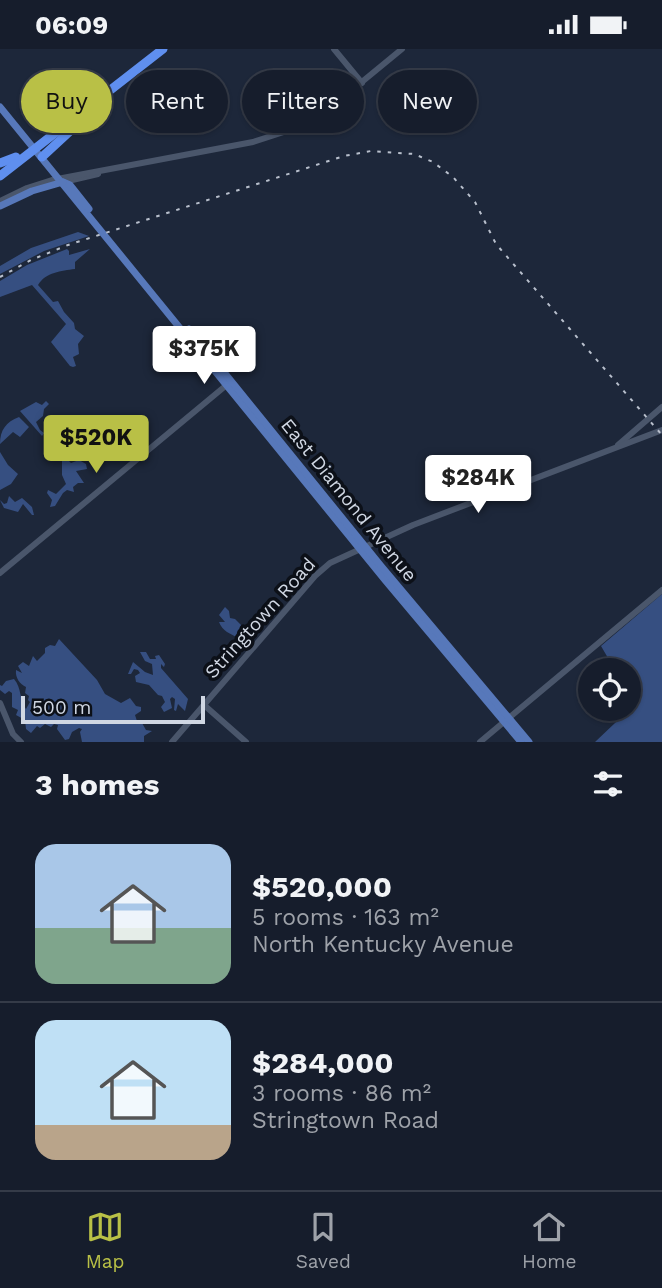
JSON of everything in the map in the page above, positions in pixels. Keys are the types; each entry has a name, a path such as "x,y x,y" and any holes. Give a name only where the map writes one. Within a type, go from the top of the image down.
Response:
{"highway":[{"path":"0,176 154,49"},
{"path":"137,70 163,49"},
{"path":"40,141 126,78"},
{"path":"42,157 126,80"},
{"path":"0,163 26,152"},
{"path":"0,171 16,157"}],"main road":[{"name":"East Diamond Avenue","path":"0,107 62,181 75,192 363,548 507,720 529,742"},
{"path":"75,192 73,183 76,180"},
{"name":"East Diamond Avenue","path":"62,181 229,383"},
{"path":"0,204 62,181"},
{"name":"East Diamond Avenue","path":"507,720 521,742"}],"street":[{"path":"334,49 352,70"},
{"path":"364,81 402,49"},
{"path":"364,74 372,74"},
{"path":"62,181 280,133"},
{"path":"62,181 99,173"},
{"path":"0,573 229,383"},
{"path":"614,449 662,407"},
{"name":"Stringtown Road","path":"172,742 320,571 330,563 421,522 662,430"},
{"path":"480,742 662,590"},
{"path":"0,703 13,734 21,742"},
{"path":"204,705 246,742"}],"shaded area":[{"path":"78,232 89,236 44,251 0,274 0,266 31,248"},
{"path":"67,249 69,255 90,249 75,262 75,269 50,275 38,285 53,302 58,301 74,323 75,329 84,336 78,344 79,354 73,357 76,366 73,367 51,342 66,324 32,285 0,297 0,281 27,265"},
{"path":"46,401 49,404 44,409 43,416 36,422 44,433 42,436 20,411 36,402 42,405"},
{"path":"19,417 29,427 20,437 13,432 0,444 5,427"},
{"path":"0,452 18,474 11,484 0,490"},
{"path":"62,454 71,463 79,460 86,464 87,469 76,471 84,483 73,487 74,492 67,490 55,506 50,507 52,500 48,490 56,494 66,484 62,475"},
{"path":"9,496 15,502 22,498 32,507 34,515 23,504 18,512 4,508 0,500 4,504 7,503"},
{"path":"662,594 662,742 595,742 617,721 641,721 641,658 608,658 601,646"},
{"path":"225,607 230,618 243,627 238,638 220,625 219,622 225,622 219,615"},
{"path":"59,639 97,680 105,694 121,703 130,698 136,706 141,707 141,711 135,715 138,724 142,723 146,730 152,731 144,736 144,742 82,742 82,729 79,728 65,740 57,729 58,725 54,724 51,727 45,724 40,728 37,726 31,733 26,729 25,720 16,715 18,710 12,707 12,693 9,691 5,694 0,690 0,685 14,679 26,709 30,702 29,696 25,693 26,687 17,678 16,670 22,673 18,666 23,662 29,666 33,656 37,661 45,653 45,648 55,646"},
{"path":"140,652 146,652 150,659 156,659 155,656 159,655 165,664 164,667 161,664 161,668 188,699 185,711 178,704 176,711 174,710 175,699 172,697 172,708 164,712 161,707 165,702 162,696 149,685 136,682 135,676 140,673 138,670 134,669 128,674 133,662 153,675 152,664 145,661"}],"railway":[{"path":"0,277 31,260 68,245 344,156 371,151 414,154 433,162 453,177 475,202 496,244 662,435"}]}
